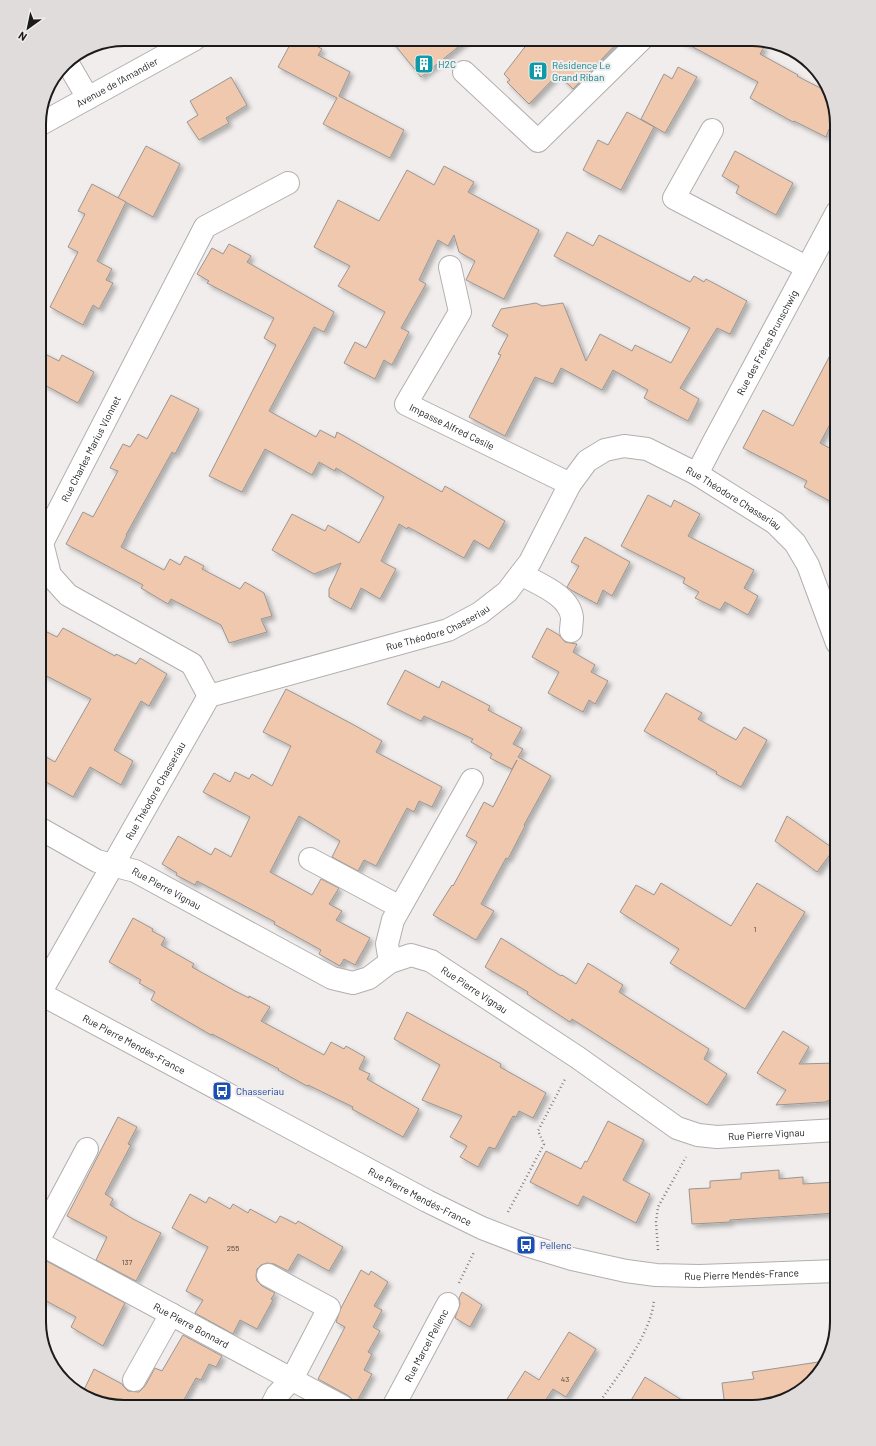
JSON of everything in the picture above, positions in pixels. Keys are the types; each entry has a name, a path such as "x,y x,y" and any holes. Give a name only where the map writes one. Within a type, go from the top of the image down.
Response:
{"street":[{"name":"Avenue de l'Amandier","path":"46,121 183,46"},
{"path":"464,72 538,141 635,46"},
{"path":"70,68 88,98"},
{"path":"712,130 674,198 806,267"},
{"name":"Rue Charles Marius Vionnet","path":"46,534 204,226 288,183"},
{"name":"Rue des Frères Brunschwig","path":"697,474 830,224"},
{"name":"Impasse Alfred Casile","path":"450,267 460,312 406,404 570,484"},
{"name":"Rue Théodore Chasseriau","path":"46,982 209,696 448,630 480,613 507,592 521,574 530,562 570,484 587,461 606,450 624,446 647,449 697,474 775,523 795,543 808,565 830,624"},
{"name":"Rue Charles Marius Vionnet","path":"46,558 50,575 68,595 192,664 209,696"},
{"path":"521,574 554,592 566,603 572,617 571,631"},
{"path":"390,962 387,944 393,920 472,780"},
{"name":"Rue Pierre Vignau","path":"46,832 98,861 135,871 332,978 353,983 369,978 390,962 411,956 431,961 577,1057 677,1128 698,1135 717,1137 830,1130"},
{"path":"310,859 400,907"},
{"name":"Rue Pierre Mendés-France","path":"46,998 427,1201 482,1228 526,1245 572,1259 626,1271 656,1275 699,1276 830,1271"},
{"path":"46,1226 87,1149"},
{"name":"Rue Pierre Bonnard","path":"46,1247 330,1400"},
{"path":"268,1275 329,1308 292,1379 277,1395 274,1400"},
{"name":"Rue Marcel Pellenc","path":"397,1400 448,1304"},
{"path":"134,1380 171,1314"}],"path":[{"path":"506,1215 544,1144 538,1130 577,1057"},
{"path":"448,1304 476,1248"}],"building":[{"path":"289,46 317,46 322,49 318,55 350,72 339,96 404,130 390,158 323,124 337,98 278,67"},
{"name":"H2C","path":"396,46 459,46 421,77"},
{"name":"Résidence Le Grand Riban","path":"526,46 614,46 573,89 558,74 529,104 507,82 510,80 504,74"},
{"path":"691,46 757,46 764,47 760,54 821,88 826,99 829,114 830,130 826,137 794,121 793,122 750,98 758,82"},
{"path":"678,67 697,77 665,133 641,119 664,74 672,79"},
{"path":"231,77 247,105 226,118 229,123 199,140 187,122 198,115 190,101"},
{"path":"627,112 654,127 621,190 583,170 598,140 608,145"},
{"path":"146,146 180,164 153,217 118,198"},
{"path":"735,151 793,183 776,215 736,193 739,186 722,176"},
{"path":"444,166 474,182 468,192 539,230 504,299 466,280 475,261 459,252 454,235 448,246 438,240 419,280 426,284 401,328 409,332 392,365 384,360 375,379 344,363 355,342 366,348 385,312 338,286 350,266 314,247 338,200 379,221 407,170 434,185"},
{"path":"92,184 126,202 97,261 112,269 106,280 113,283 99,309 93,305 83,325 50,307 78,252 68,247 85,214 78,211"},
{"path":"567,232 593,246 599,235 690,282 694,276 704,282 706,279 747,301 730,334 717,328 680,388 699,399 688,421 644,398 648,390 613,370 602,390 561,368 553,384 535,377 505,436 469,417 501,355 498,354 508,335 492,326 501,309 536,303 542,306 563,303 586,361 600,334 632,351 635,345 671,363 690,328 554,256"},
{"path":"229,244 251,256 247,262 334,312 324,332 314,327 269,411 316,437 320,430 335,438 337,432 442,492 445,486 505,521 489,549 474,540 464,558 408,527 407,529 399,524 381,561 396,569 380,599 361,588 351,609 329,597 329,589 341,563 314,574 272,550 292,514 325,531 328,525 359,543 384,497 336,468 335,471 319,462 312,475 265,449 242,492 209,476 276,345 264,338 274,318 207,283 209,281 197,274 212,248 223,254"},
{"path":"46,354 59,361 62,355 94,372 78,403 46,386"},
{"path":"830,355 830,424 820,443 830,448 830,501 804,487 807,481 743,448 763,410 793,426"},
{"path":"171,395 199,409 175,454 172,452 126,535 121,547 164,570 170,559 180,565 185,556 204,566 202,569 240,589 245,582 264,593 272,616 261,619 267,632 229,643 221,625 171,599 168,604 141,588 143,585 66,544 83,512 93,517 118,471 110,468 123,444 130,447 138,434 147,439"},
{"path":"648,495 671,507 674,500 700,514 688,536 754,570 744,588 758,596 748,615 725,602 720,610 695,598 699,592 683,583 685,578 621,546"},
{"path":"585,537 630,562 612,596 603,590 597,604 567,587 579,566 571,562"},
{"path":"63,628 115,656 116,654 136,664 140,658 167,674 149,706 141,701 114,750 133,761 121,785 90,767 73,797 46,782 46,757 55,762 91,699 46,676 46,632 57,637"},
{"path":"547,628 559,635 565,642 577,644 573,652 595,665 591,672 608,681 595,704 589,700 583,712 548,693 559,672 532,657"},
{"path":"405,670 439,688 442,681 490,706 488,710 522,728 513,744 523,749 518,757 551,776 524,825 525,826 508,859 506,858 481,904 494,911 476,940 433,915 452,885 453,886 477,842 466,836 484,802 493,807 517,760 512,769 490,758 492,754 471,742 473,739 424,716 421,721 387,704"},
{"path":"286,689 382,741 376,752 442,787 432,807 419,801 414,812 407,808 376,866 364,860 358,871 332,857 340,841 299,816 270,872 312,895 321,879 339,888 329,904 342,911 336,920 370,938 355,965 344,959 340,966 319,954 321,950 274,924 275,922 197,881 195,885 176,875 177,873 162,864 178,836 211,855 215,848 231,857 250,817 203,792 214,773 230,782 235,772 249,779 252,774 272,786 291,746 263,732"},
{"path":"666,693 702,713 698,719 736,740 744,727 767,740 741,787 716,774 717,772 644,731"},
{"path":"787,816 830,846 830,854 817,872 775,841"},
{"path":"661,883 731,926 757,883 805,912 745,1009 670,963 679,949 620,912 636,885 654,895"},
{"path":"133,918 153,929 152,931 165,938 161,945 194,964 192,967 235,991 249,998 249,996 270,1007 261,1021 324,1055 331,1042 344,1049 346,1046 365,1057 359,1069 370,1074 367,1079 419,1109 403,1137 352,1109 353,1107 308,1085 307,1086 278,1070 279,1069 212,1034 211,1035 151,1000 155,992 139,983 141,980 109,962"},
{"path":"501,938 576,984 588,963 623,985 619,992 709,1049 704,1059 727,1074 707,1105 572,1019 570,1022 527,994 528,992 485,967"},
{"path":"407,1012 501,1064 500,1067 546,1093 533,1118 519,1111 516,1117 513,1116 495,1149 489,1147 478,1167 460,1157 467,1146 450,1137 462,1116 422,1100 440,1065 394,1039"},
{"path":"783,1031 809,1047 799,1064 830,1063 830,1100 825,1102 776,1105 786,1090 757,1073"},
{"path":"118,1117 137,1127 128,1144 131,1145 105,1194 113,1199 110,1205 133,1219 161,1233 136,1281 96,1260 107,1237 67,1216"},
{"path":"608,1121 644,1140 623,1180 650,1194 636,1223 583,1196 578,1206 530,1182 546,1151 581,1169 585,1161 587,1162"},
{"path":"779,1170 779,1179 803,1177 803,1184 830,1182 830,1213 692,1224 689,1189 710,1188 710,1181 741,1179 741,1173"},
{"path":"190,1194 206,1203 209,1197 230,1209 233,1204 248,1213 250,1209 276,1223 280,1216 296,1224 298,1221 343,1247 329,1271 298,1254 288,1271 274,1264 267,1263 261,1265 257,1269 257,1281 262,1286 275,1293 271,1299 273,1300 257,1329 240,1320 233,1334 195,1313 203,1300 186,1291 208,1247 172,1228"},
{"path":"46,1261 125,1303 103,1346 71,1327 76,1317 46,1301"},
{"path":"361,1270 369,1275 371,1271 388,1282 374,1306 382,1310 373,1327 380,1331 368,1352 372,1354 364,1370 372,1374 358,1400 353,1400 349,1396 318,1379 345,1327 336,1322 341,1308"},
{"path":"462,1292 482,1305 470,1327 455,1318 460,1304 459,1298"},
{"path":"569,1332 596,1349 566,1397 553,1389 546,1400 506,1400 525,1371 539,1380"},
{"path":"183,1335 222,1356 216,1367 209,1364 201,1380 196,1378 184,1400 119,1400 99,1396 84,1389 94,1369 122,1384 128,1391 139,1392 145,1386 155,1368 162,1371"},
{"path":"819,1362 803,1381 777,1396 752,1400 724,1400 722,1383 754,1379 752,1372"},
{"path":"645,1377 682,1400 631,1400"}],"place":[{"name":"H2C","path":"424,64"},
{"name":"Résidence Le Grand Riban","path":"538,71"},
{"name":"Chasseriau","path":"222,1091"},
{"name":"Pellenc","path":"526,1245"}]}
